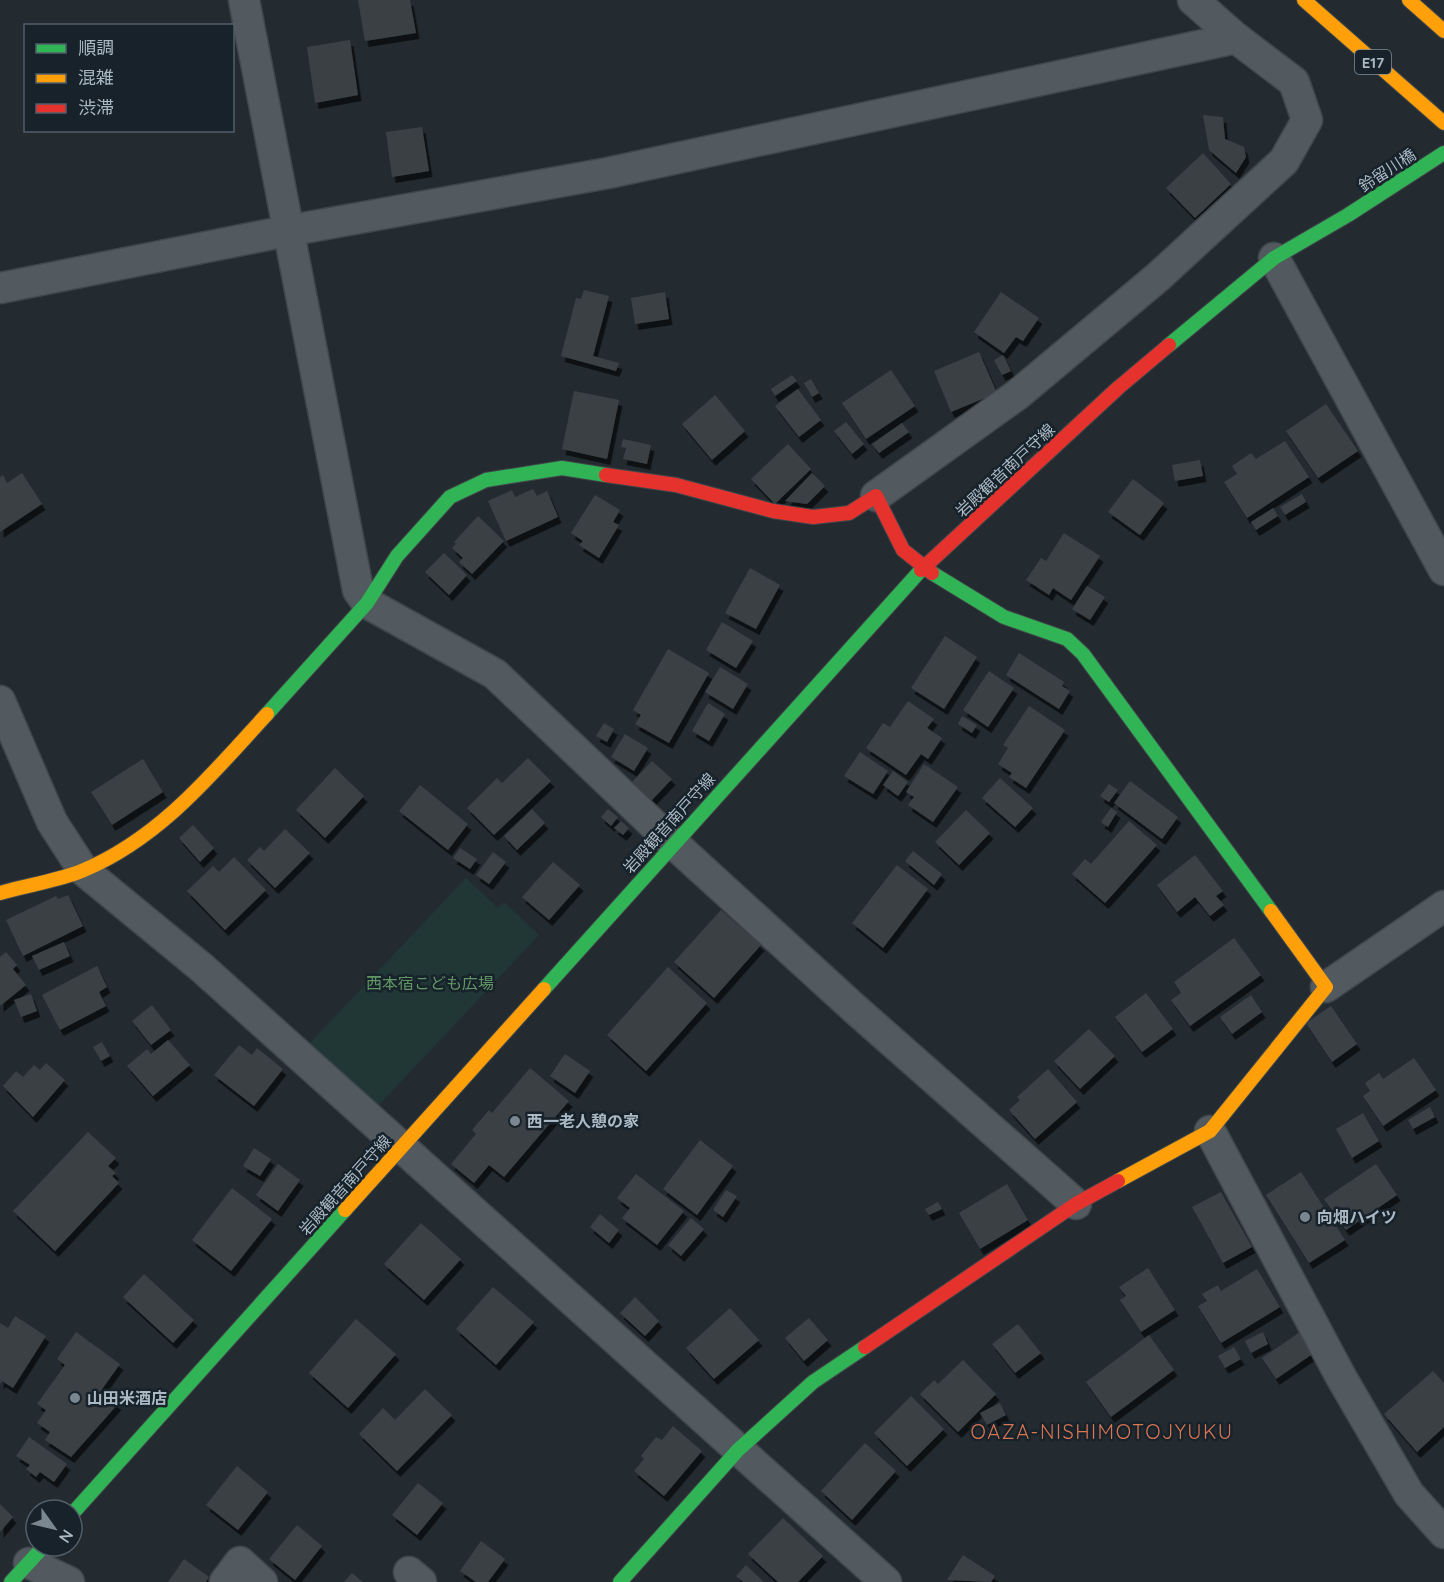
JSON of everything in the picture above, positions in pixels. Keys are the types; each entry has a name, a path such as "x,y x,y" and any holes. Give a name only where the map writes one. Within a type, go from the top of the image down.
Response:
{"main road":[{"name":"E17","path":"1304,0 1444,123"},
{"path":"1409,0 1444,31"},
{"name":"鈴留川橋","path":"1348,215 1444,153"},
{"name":"岩殿観音南戸守線","path":"84,1502 673,843 923,568 1118,388 1274,258 1348,215"},
{"path":"0,893 84,870 138,841 189,800 368,603 397,556 450,497 486,480 562,468 676,485 773,511 813,517 849,513 876,496 903,550 923,568 1004,617 1067,639 1083,654 1326,987 1209,1131 1076,1204 813,1382 738,1450 620,1582"}],"street":[{"path":"243,0 358,590 368,603 495,674 673,843 855,1009 1076,1204"},
{"path":"876,496 1017,395 1158,277 1284,161 1308,120 1294,82 1236,38 1193,0"},
{"path":"0,288 287,231 608,173 1236,38"},
{"path":"1274,258 1444,570"},
{"path":"0,701 52,822 84,870 201,967 886,1582"},
{"path":"1326,987 1444,906"},
{"path":"1209,1131 1341,1377 1409,1494 1444,1533"},
{"path":"225,1582 240,1562 262,1582"},
{"path":"28,1564 69,1582"}],"green space":[{"name":"西本宿こども広場","path":"466,878 498,908 504,902 539,935 377,1107 310,1043"}],"building":[{"path":"358,0 410,0 416,33 365,41"},
{"path":"350,40 358,95 315,103 307,47"},
{"path":"1203,115 1223,117 1225,139 1244,147 1246,157 1236,173 1209,150"},
{"path":"422,127 429,171 392,177 386,132"},
{"path":"1203,153 1231,184 1195,218 1166,188"},
{"path":"584,290 609,296 593,356 619,363 616,371 561,356 576,298 581,299"},
{"path":"665,292 669,319 635,324 631,298"},
{"path":"1001,292 1039,318 1023,341 1016,337 1004,353 974,332"},
{"path":"979,352 997,393 951,412 934,371"},
{"path":"1003,355 1011,371 1002,375 994,360"},
{"path":"891,370 915,406 866,439 842,403"},
{"path":"792,375 797,381 775,396 771,389"},
{"path":"811,379 819,393 812,397 804,383"},
{"path":"798,389 821,420 799,437 775,406"},
{"path":"574,391 619,400 607,459 562,449"},
{"path":"715,395 745,431 712,460 682,424"},
{"path":"1326,404 1358,451 1318,478 1286,431"},
{"path":"846,422 864,444 852,454 834,431"},
{"path":"902,423 909,432 879,453 872,444"},
{"path":"623,439 651,445 647,464 623,459 626,448 621,447"},
{"path":"1285,441 1309,477 1247,518 1224,482 1237,474 1232,466 1251,453 1256,459"},
{"path":"788,444 811,469 775,504 751,479"},
{"path":"1200,460 1203,476 1175,481 1172,465"},
{"path":"22,473 42,504 0,532 0,477 3,475 7,483"},
{"path":"812,473 825,486 807,504 785,501"},
{"path":"1133,479 1164,503 1140,535 1108,512"},
{"path":"533,489 537,496 547,491 558,517 506,541 488,501 512,490 515,497"},
{"path":"1302,494 1306,502 1285,515 1280,507"},
{"path":"595,495 620,510 613,522 619,525 599,558 579,545 583,541 571,533"},
{"path":"1273,508 1278,516 1256,530 1251,522"},
{"path":"478,516 504,541 472,574 459,562 463,558 452,548 456,544 454,542"},
{"path":"1064,533 1100,556 1071,600 1053,588 1049,595 1026,580 1041,558 1046,561"},
{"path":"444,553 467,575 449,595 425,572"},
{"path":"750,568 780,585 756,629 725,613"},
{"path":"1087,586 1105,597 1090,620 1072,609"},
{"path":"722,622 753,641 736,668 706,650"},
{"path":"945,636 977,657 944,709 911,688"},
{"path":"668,649 709,673 669,743 635,724 641,715 633,710"},
{"path":"1019,653 1064,682 1062,686 1070,691 1059,709 1006,675"},
{"path":"720,667 748,684 733,709 705,692"},
{"path":"989,671 1014,688 988,727 963,710"},
{"path":"908,701 934,719 927,728 942,738 928,759 921,754 906,775 866,748 883,723 890,727"},
{"path":"708,703 725,714 709,741 692,731"},
{"path":"1029,706 1065,730 1026,788 1009,777 1012,773 998,764 1008,748 1003,745"},
{"path":"962,716 977,725 972,733 958,724"},
{"path":"604,723 614,729 607,742 596,736"},
{"path":"625,734 648,748 634,771 611,757"},
{"path":"860,752 888,771 873,794 844,776"},
{"path":"528,758 551,781 494,835 467,808 497,778 502,783"},
{"path":"143,759 163,792 112,825 91,792"},
{"path":"652,761 672,779 651,801 631,783"},
{"path":"924,764 958,787 933,822 908,805 914,797 906,792"},
{"path":"335,768 364,796 325,838 296,810"},
{"path":"893,771 908,782 898,796 883,785"},
{"path":"1000,778 1033,808 1015,827 982,798"},
{"path":"1130,781 1178,817 1162,839 1114,803"},
{"path":"1109,784 1118,790 1109,802 1100,796"},
{"path":"420,785 468,824 448,850 399,811"},
{"path":"1111,808 1117,812 1108,827 1101,822"},
{"path":"532,809 545,823 517,850 504,836"},
{"path":"608,809 618,817 611,826 601,817"},
{"path":"966,810 990,833 959,865 935,842"},
{"path":"621,821 629,828 623,835 614,828"},
{"path":"1129,821 1157,845 1105,903 1072,874 1085,859 1091,864"},
{"path":"193,825 214,848 200,862 179,838"},
{"path":"285,829 310,853 275,888 247,860 260,847 264,851"},
{"path":"460,848 477,859 470,869 453,858"},
{"path":"913,851 942,874 934,885 905,861"},
{"path":"493,852 506,862 489,884 476,875"},
{"path":"1195,855 1223,891 1216,896 1224,905 1210,916 1195,897 1177,912 1157,885"},
{"path":"234,857 266,890 225,930 187,891 213,866 219,872"},
{"path":"553,862 580,885 549,920 522,897"},
{"path":"897,865 928,889 883,948 852,923"},
{"path":"68,895 83,926 23,956 6,920 56,896 58,899"},
{"path":"721,910 761,945 714,998 674,962"},
{"path":"1234,938 1261,975 1190,1026 1171,1000 1181,993 1174,982"},
{"path":"64,942 70,956 39,970 32,956"},
{"path":"6,952 17,965 13,969 26,985 0,1006 0,957"},
{"path":"97,966 107,987 99,992 106,1006 60,1030 42,995"},
{"path":"668,967 707,1003 646,1071 607,1035"},
{"path":"1146,993 1173,1029 1142,1052 1115,1017"},
{"path":"31,994 37,1011 21,1017 14,1000"},
{"path":"1251,995 1262,1012 1232,1034 1220,1017"},
{"path":"152,1005 171,1030 151,1045 132,1021"},
{"path":"1331,1006 1357,1044 1332,1062 1306,1023"},
{"path":"1089,1029 1115,1056 1080,1089 1054,1061"},
{"path":"168,1040 190,1065 153,1096 127,1066 147,1049 151,1054"},
{"path":"102,1042 110,1056 101,1061 93,1047"},
{"path":"239,1045 252,1055 257,1048 283,1069 254,1106 214,1075"},
{"path":"565,1054 590,1071 575,1093 550,1076"},
{"path":"1414,1058 1436,1090 1383,1126 1363,1096 1370,1091 1365,1083 1379,1073 1383,1079"},
{"path":"46,1063 65,1080 33,1117 3,1086 16,1071 23,1077 34,1065 40,1070"},
{"name":"西一老人憩の家","path":"530,1068 569,1101 504,1177 489,1165 474,1183 451,1164 476,1134 472,1130 489,1110 492,1113"},
{"path":"1048,1069 1077,1102 1035,1139 1009,1110 1020,1100 1017,1097"},
{"path":"1430,1107 1435,1117 1413,1129 1408,1120"},
{"path":"1363,1113 1379,1141 1352,1158 1336,1129"},
{"path":"88,1132 116,1158 108,1166 116,1173 112,1176 119,1183 55,1251 13,1211"},
{"path":"700,1140 733,1166 697,1215 663,1189"},
{"path":"254,1148 271,1159 260,1176 243,1166"},
{"path":"278,1164 300,1180 278,1211 256,1195"},
{"path":"1376,1164 1397,1195 1346,1230 1324,1199"},
{"name":"向畑ハイツ","path":"1301,1172 1345,1240 1309,1263 1266,1195"},
{"path":"636,1174 684,1211 657,1245 622,1218 630,1208 617,1198"},
{"path":"1007,1184 1028,1220 980,1249 959,1213"},
{"path":"232,1188 272,1219 231,1271 192,1240"},
{"path":"726,1190 737,1196 723,1217 713,1210"},
{"path":"1221,1192 1252,1247 1223,1263 1192,1207"},
{"path":"938,1202 942,1209 929,1215 925,1209"},
{"path":"600,1214 619,1230 609,1243 590,1227"},
{"path":"691,1218 704,1229 681,1256 668,1245"},
{"path":"421,1223 461,1259 424,1300 384,1264"},
{"path":"1148,1268 1175,1310 1141,1332 1120,1300 1126,1296 1119,1287"},
{"path":"1257,1269 1280,1307 1221,1343 1198,1306 1207,1301 1202,1294 1218,1285 1221,1291"},
{"path":"144,1274 194,1320 173,1343 123,1297"},
{"path":"493,1287 534,1322 496,1365 456,1329"},
{"path":"635,1297 659,1321 645,1336 620,1313"},
{"path":"730,1308 759,1340 714,1379 686,1348"},
{"path":"15,1316 46,1336 13,1388 2,1381 0,1384 0,1323 8,1328"},
{"path":"809,1318 828,1340 804,1361 785,1338"},
{"path":"356,1319 396,1354 348,1408 309,1373"},
{"path":"1018,1324 1041,1353 1015,1373 992,1344"},
{"name":"山田米酒店","path":"76,1332 120,1364 100,1392 118,1404 71,1457 45,1440 50,1432 37,1423 46,1410 37,1404 65,1365 57,1359"},
{"path":"1263,1332 1268,1344 1251,1353 1245,1341"},
{"path":"1300,1332 1314,1353 1276,1379 1262,1358"},
{"path":"1149,1335 1174,1370 1111,1417 1086,1382"},
{"path":"1234,1347 1241,1359 1225,1368 1218,1356"},
{"path":"963,1360 996,1394 958,1432 920,1394 934,1380 938,1384"},
{"path":"1433,1371 1444,1383 1444,1427 1417,1452 1384,1414"},
{"path":"425,1389 452,1415 397,1471 359,1434 383,1408 395,1420"},
{"path":"911,1396 944,1429 907,1466 874,1433"},
{"path":"1000,1403 1006,1415 987,1425 980,1413"},
{"path":"673,1426 702,1451 664,1496 634,1471 644,1459 641,1456 656,1437 662,1440"},
{"path":"29,1437 67,1464 54,1482 40,1472 36,1477 26,1469 30,1465 16,1456"},
{"path":"865,1443 896,1471 852,1520 821,1491"},
{"path":"237,1466 268,1492 238,1530 206,1505"},
{"path":"418,1483 443,1503 417,1535 392,1515"},
{"path":"0,1504 13,1517 0,1532"},
{"path":"783,1518 823,1556 798,1582 778,1582 748,1554"},
{"path":"297,1525 322,1546 295,1580 269,1559"},
{"path":"481,1541 505,1559 488,1582 476,1582 460,1571"},
{"path":"963,1555 995,1576 991,1582 947,1580"},
{"path":"184,1559 209,1577 206,1582 168,1582"},
{"path":"746,1565 764,1582 743,1582 736,1576"},
{"path":"352,1573 363,1582 344,1582"}],"traffic: fast":[{"path":"1169,345 1274,258 1348,215 1444,153"},
{"path":"267,714 367,603 397,556 450,497 486,480 562,468 606,475"},
{"path":"544,989 921,570"},
{"path":"932,573 1004,617 1067,639 1083,654 1271,911"},
{"path":"84,1501 345,1210"},
{"path":"620,1582 738,1450 813,1382 865,1347"},
{"path":"11,1582 33,1558"}],"traffic: slow":[{"path":"1304,0 1444,123"},
{"path":"1409,0 1444,31"},
{"path":"0,893 84,870 137,840 184,802 267,714"},
{"path":"1118,1181 1210,1131 1326,987 1271,911"},
{"path":"345,1210 544,989"}],"traffic: jam":[{"path":"921,570 1118,388 1169,345"},
{"path":"606,475 676,485 773,511 813,517 849,513 876,496 903,550 932,573"},
{"path":"865,1347 1076,1204 1118,1181"}],"place":[{"name":"西一老人憩の家","path":"515,1121"},
{"name":"向畑ハイツ","path":"1305,1217"},
{"name":"山田米酒店","path":"75,1398"}],"district":[{"name":"OAZA-NISHIMOTOJYUKU","path":"1102,1431"}]}
